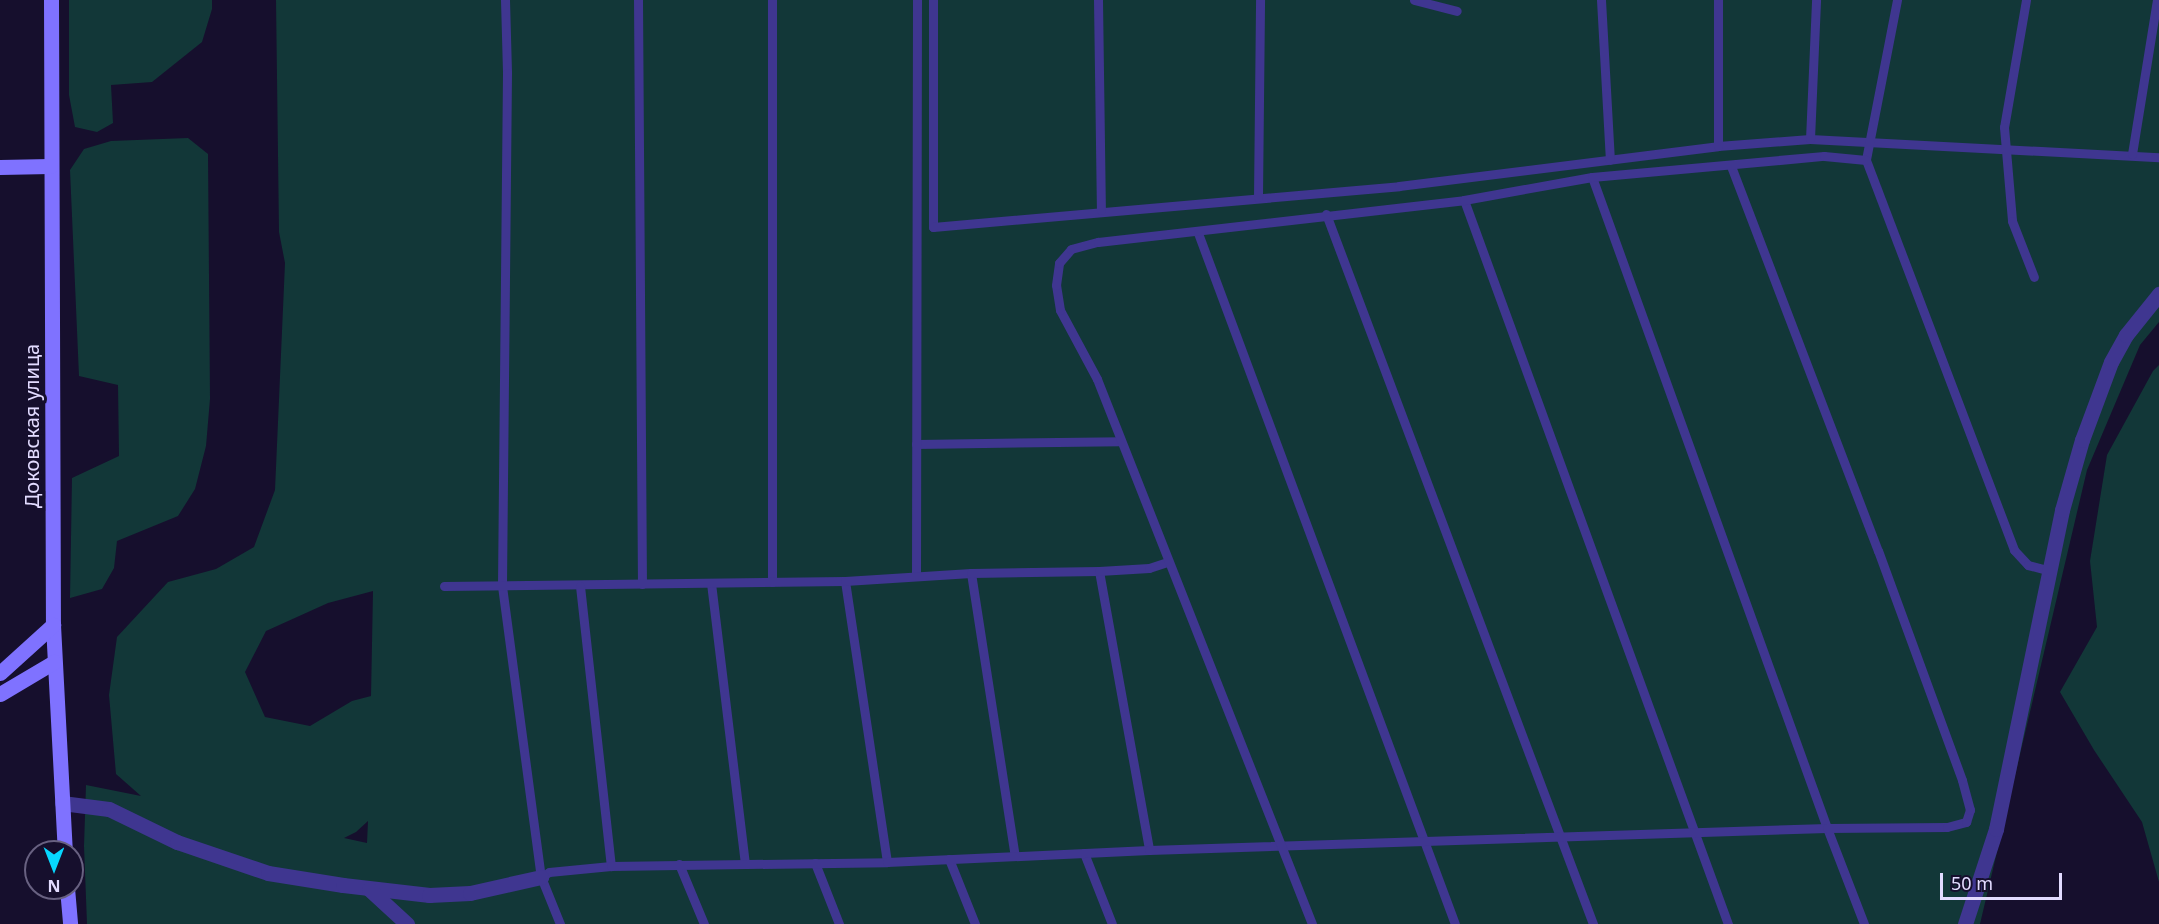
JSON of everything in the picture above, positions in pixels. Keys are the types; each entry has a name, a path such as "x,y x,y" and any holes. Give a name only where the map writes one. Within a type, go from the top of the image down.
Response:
{"main road":[{"name":"Доковская улица","path":"51,0 53,625 64,840"},
{"path":"0,167 50,166"},
{"path":"0,673 53,625"},
{"path":"0,694 54,663"},
{"path":"69,900 70,924"}],"street":[{"path":"1965,924 1996,829 2062,510 2082,440 2098,396 2126,335 2159,294"},
{"path":"62,803 109,809 177,842 268,873 369,889 429,895 470,893 541,877"},
{"path":"369,889 407,924"}],"lane":[{"path":"505,0 507,73 502,586 541,877 560,924"},
{"path":"638,0 642,584"},
{"path":"772,0 772,582"},
{"path":"916,0 916,576"},
{"path":"933,0 933,226 1399,186 1718,146 1810,139 1871,140 2159,157"},
{"path":"1098,0 1101,210"},
{"path":"1258,197 1260,0"},
{"path":"1414,0 1457,11"},
{"path":"1601,0 1610,160"},
{"path":"1718,0 1718,146"},
{"path":"1810,139 1816,0"},
{"path":"1897,0 1866,160 2014,550 2028,565 2050,570"},
{"path":"2026,0 2004,128 2012,221 2034,277"},
{"path":"2132,154 2157,0"},
{"path":"1312,924 1097,379 1060,310 1056,285 1059,263 1071,249 1098,242 1198,232 1326,214 1464,200 1592,177 1824,156 1866,160"},
{"path":"541,877 549,872 611,866 887,862 1149,850 1426,843 1693,832 1947,827 1966,822 1970,810 1962,780 1878,551 1731,166"},
{"path":"1592,177 1827,828 1864,924"},
{"path":"1464,200 1728,924"},
{"path":"1326,214 1593,924"},
{"path":"1198,232 1455,924"},
{"path":"916,444 1121,441"},
{"path":"444,586 845,581 971,573 1098,571 1149,568 1168,562"},
{"path":"1098,571 1149,850"},
{"path":"971,573 1015,856"},
{"path":"845,581 887,862"},
{"path":"711,583 745,864"},
{"path":"580,586 611,866"},
{"path":"1084,853 1112,924"},
{"path":"949,859 975,924"},
{"path":"815,863 839,924"},
{"path":"679,864 704,924"}],"green space":[{"path":"69,0 212,0 212,9 202,42 152,82 111,85 113,123 97,132 75,127 69,95"},
{"path":"276,0 2159,0 2159,322 2140,345 2087,470 1980,924 87,924 84,846 86,785 141,796 116,774 109,695 117,637 168,582 216,569 254,547 275,490 285,263 279,232","holes":["373,591 371,696 352,701 310,726 265,717 245,672 266,631 328,603","368,821 367,843 344,838 356,832"]},
{"path":"188,138 208,154 210,399 206,446 195,489 178,516 117,541 114,568 102,589 70,598 72,478 119,456 118,385 79,376 70,170 84,149 111,141"},
{"path":"2159,365 2159,882 2142,822 2094,750 2060,692 2097,627 2090,561 2107,455 2153,371"}]}
